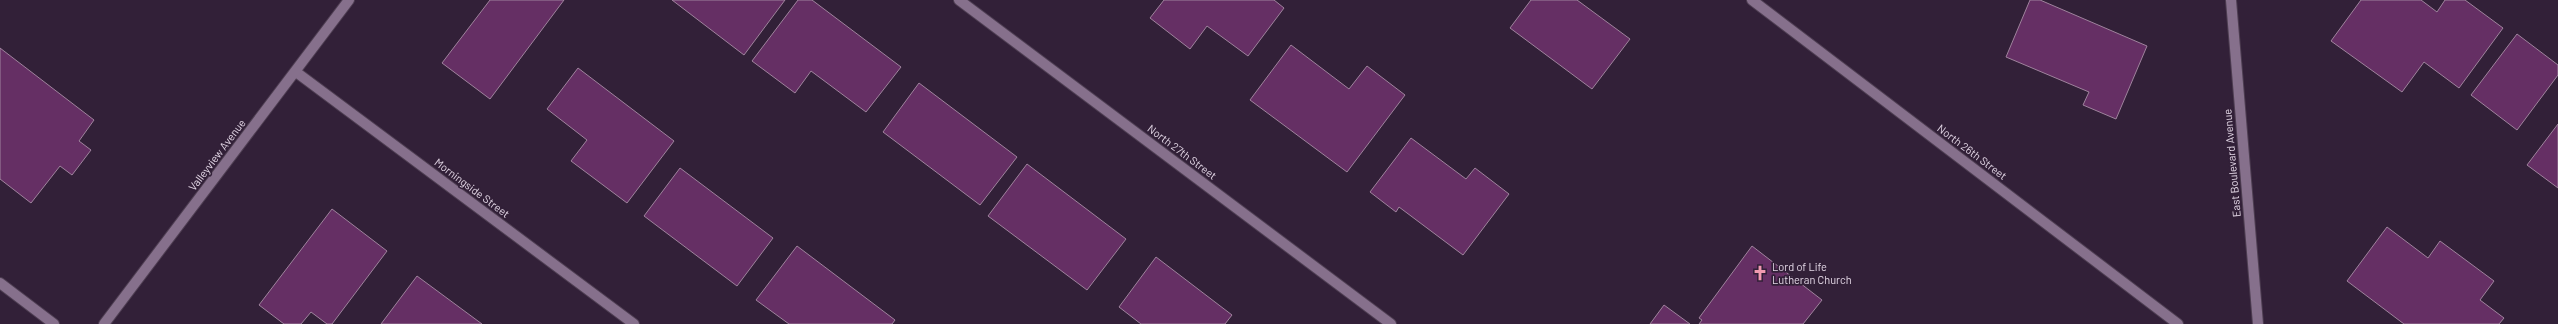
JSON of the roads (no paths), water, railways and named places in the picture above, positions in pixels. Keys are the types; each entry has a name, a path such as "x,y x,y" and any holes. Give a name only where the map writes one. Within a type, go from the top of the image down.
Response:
{"street":[{"name":"Valleyview Avenue","path":"104,324 349,0"},
{"name":"North 27th Street","path":"959,0 1391,324"},
{"name":"North 26th Street","path":"1752,0 2178,324"},
{"name":"East Boulevard Avenue","path":"2231,0 2258,324"},
{"name":"Morningside Street","path":"296,72 634,324"},
{"path":"0,283 54,324"}],"place":[{"name":"Lord of Life Lutheran Church","path":"1760,273"}]}
